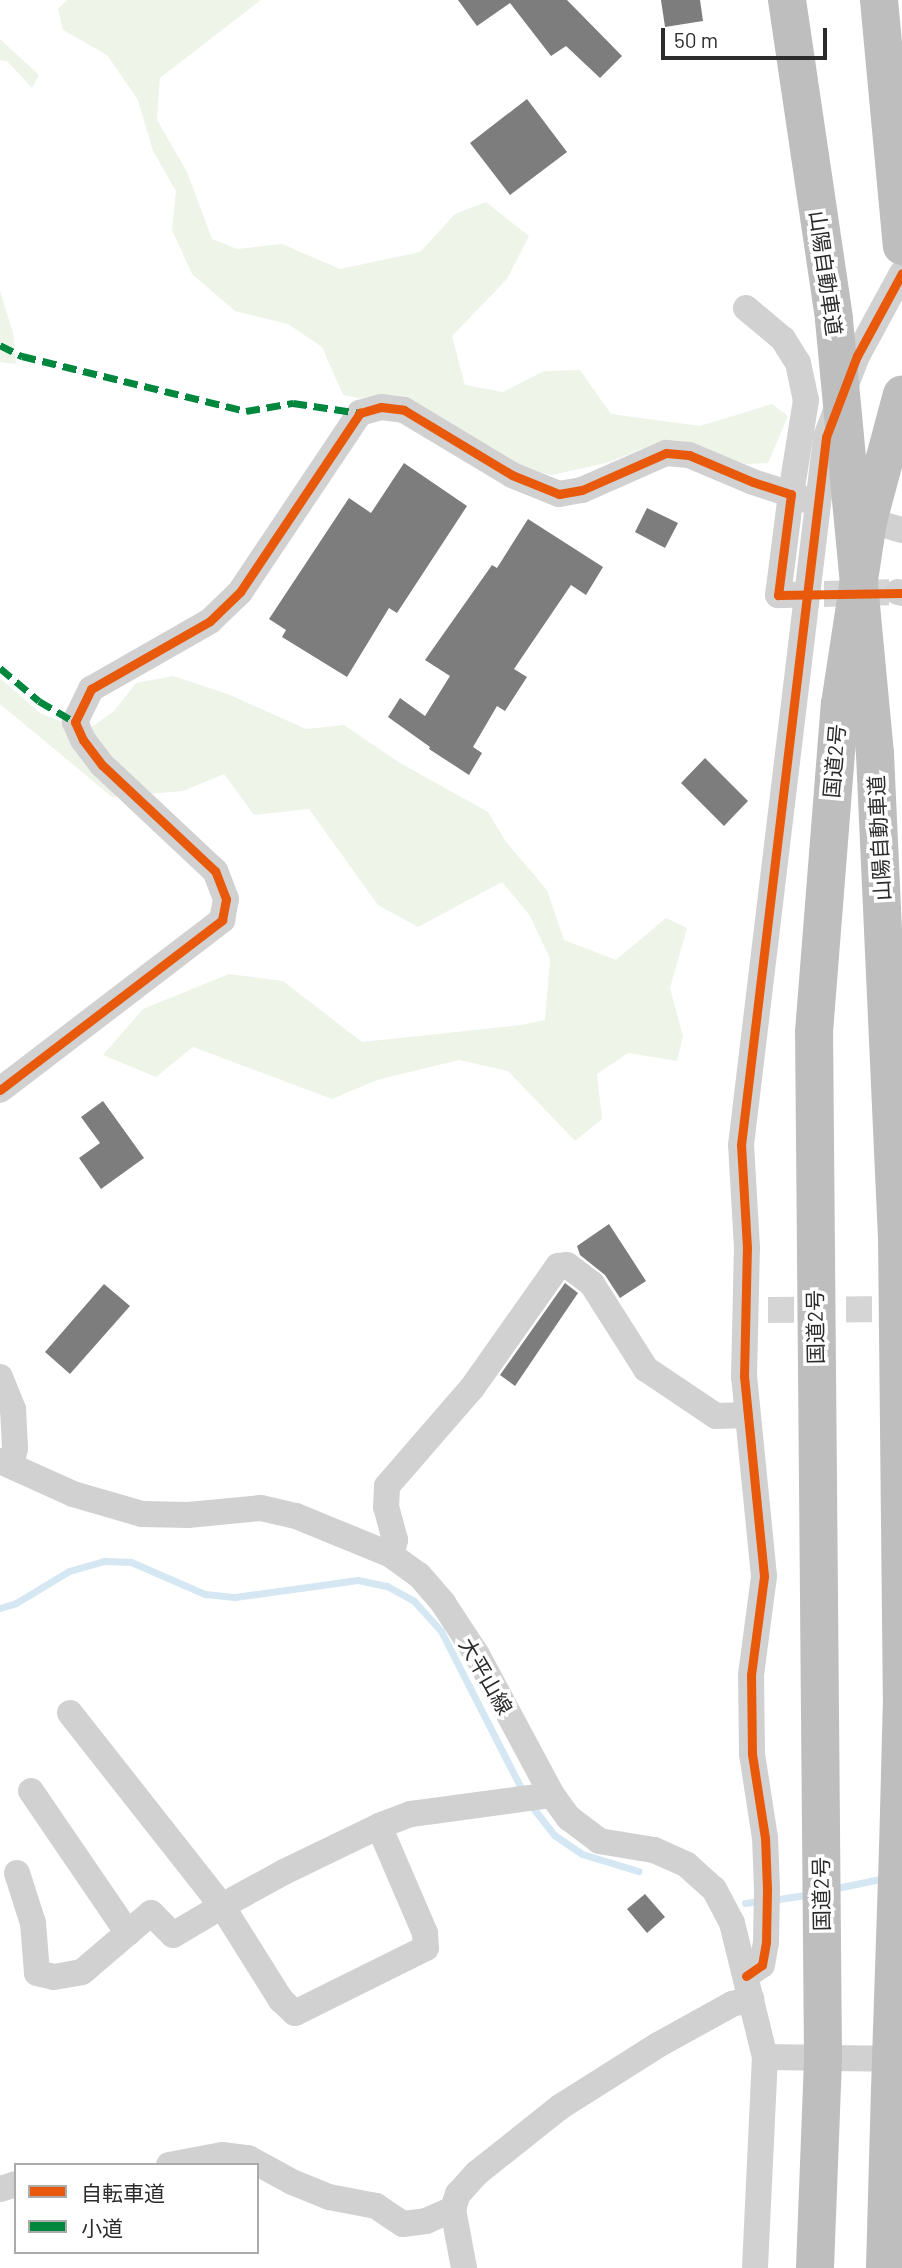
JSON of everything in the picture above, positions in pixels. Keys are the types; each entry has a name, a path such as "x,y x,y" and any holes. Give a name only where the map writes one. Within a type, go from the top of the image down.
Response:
{"highway":[{"name":"山陽自動車道","path":"787,0 834,320 875,754 897,1236 902,1697 896,2075 885,2268"},
{"path":"879,0 902,246"},
{"name":"国道2号","path":"815,2268 823,2057 814,1032 839,704 885,525 902,394"}],"street":[{"path":"464,2268 453,2209 458,2194 477,2173 560,2107 691,2024 732,2004 749,1987 762,1965 766,1942 767,1889 765,1838 752,1754 751,1675 764,1576 744,1377 757,1310 747,1248 741,1144 826,437 857,356 902,273"},
{"path":"746,308 783,339 798,363 806,400 778,595 785,595"},
{"path":"0,1090 222,920 226,899 215,871 102,765 83,740 75,722 90,689 210,621 240,593 360,413 381,407 404,410 512,475 559,494 582,490 666,453 690,454 753,482 885,525"},
{"path":"391,1555 395,1539 386,1507 387,1486 472,1388 558,1266 567,1265 592,1284 646,1369 716,1416 747,1415"},
{"path":"0,1377 13,1409 15,1447 6,1463"},
{"name":"大平山線","path":"6,1463 73,1494 142,1514 188,1515 261,1508 296,1516 391,1555 419,1575 443,1603 477,1656 535,1798 569,1818 599,1841 654,1850 687,1865 714,1889 732,1923 765,2057 755,2268"},
{"path":"70,1713 222,1906 281,2000 295,2013 426,1948 425,1933 379,1826"},
{"path":"31,1791 128,1933"},
{"path":"17,1873 33,1923 37,1972 54,1978 82,1972 151,1913 173,1935 284,1871 379,1826 411,1814 535,1798"},
{"path":"765,2057 823,2057 896,2075"},
{"path":"180,2163 222,2155 248,2158 257,2163"},
{"path":"259,2164 292,2182 329,2197 376,2206 403,2224 426,2221 453,2209"}],"shaded area":[{"path":"67,0 261,0 160,78 157,120 187,172 212,239 237,249 282,244 340,269 420,252 455,214 486,202 529,236 507,279 452,336 465,385 503,392 544,371 580,370 611,414 700,426 772,404 788,416 768,463 745,464 684,441 641,449 610,462 552,475 520,468 374,401 343,395 322,347 288,324 235,311 192,274 172,230 176,191 153,151 138,100 107,55 63,30 58,9"},
{"path":"0,39 39,75 32,88 7,61 0,60"},
{"path":"0,291 13,333 16,364 0,362"},
{"path":"173,676 230,695 306,729 344,725 400,763 488,812 506,842 547,890 564,940 616,960 666,918 687,928 670,988 683,1036 677,1061 628,1053 597,1074 602,1119 575,1141 508,1071 459,1060 377,1080 332,1099 193,1047 156,1077 103,1055 143,1009 229,974 283,981 362,1042 522,1025 545,1020 550,959 530,916 502,882 418,927 378,905 309,809 254,815 224,774 183,791 112,797 0,704 0,678 40,713 86,731 114,711 136,683"}],"building":[{"path":"458,0 567,0 622,56 600,78 566,46 551,56 510,3 477,26"},
{"path":"661,0 700,0 703,21 665,27"},
{"path":"527,99 567,152 510,195 470,143"},
{"path":"404,463 467,506 397,613 389,608 347,677 282,637 286,630 269,619 349,498 371,513"},
{"path":"647,508 678,523 665,548 635,532"},
{"path":"528,519 603,567 586,595 571,585 514,669 527,677 505,711 497,706 473,747 482,753 469,775 429,749 430,747 388,717 400,698 425,716 450,676 425,660 492,565 497,568"},
{"path":"705,758 748,801 724,826 681,783"},
{"path":"103,1101 144,1158 101,1189 79,1158 100,1143 81,1117"},
{"path":"609,1224 646,1281 620,1298 605,1275 580,1255 577,1246"},
{"path":"565,1283 578,1293 515,1386 500,1375"},
{"path":"104,1284 130,1306 70,1374 45,1352"},
{"path":"645,1894 665,1917 647,1933 627,1909"}],"waterway":[{"path":"0,1608 16,1603 69,1571 105,1561 131,1562 205,1594 235,1597 358,1580 387,1586 414,1601 441,1631 524,1794"},
{"path":"530,1804 554,1835 582,1854 638,1871"},
{"path":"832,1889 885,1878"},
{"path":"773,1900 810,1894"},
{"path":"745,1903 761,1901"}],"tunnel":[{"path":"785,595 898,592"},
{"path":"768,1310 902,1309"}],"marked path":[{"path":"0,345 22,356 246,411 293,403 360,413"},
{"path":"0,668 39,701 75,722"}],"cycle path":[{"path":"746,1976 762,1965 766,1942 767,1889 765,1838 752,1754 751,1675 764,1576 744,1377 747,1248 741,1145 826,437 857,356 902,273"},
{"path":"0,1090 222,920 226,899 215,871 102,765 83,740 75,722 91,689 210,621 240,592 360,413 381,407 404,410 512,475 559,494 582,490 666,453 689,455 753,482 791,494 778,595 902,593"}]}
